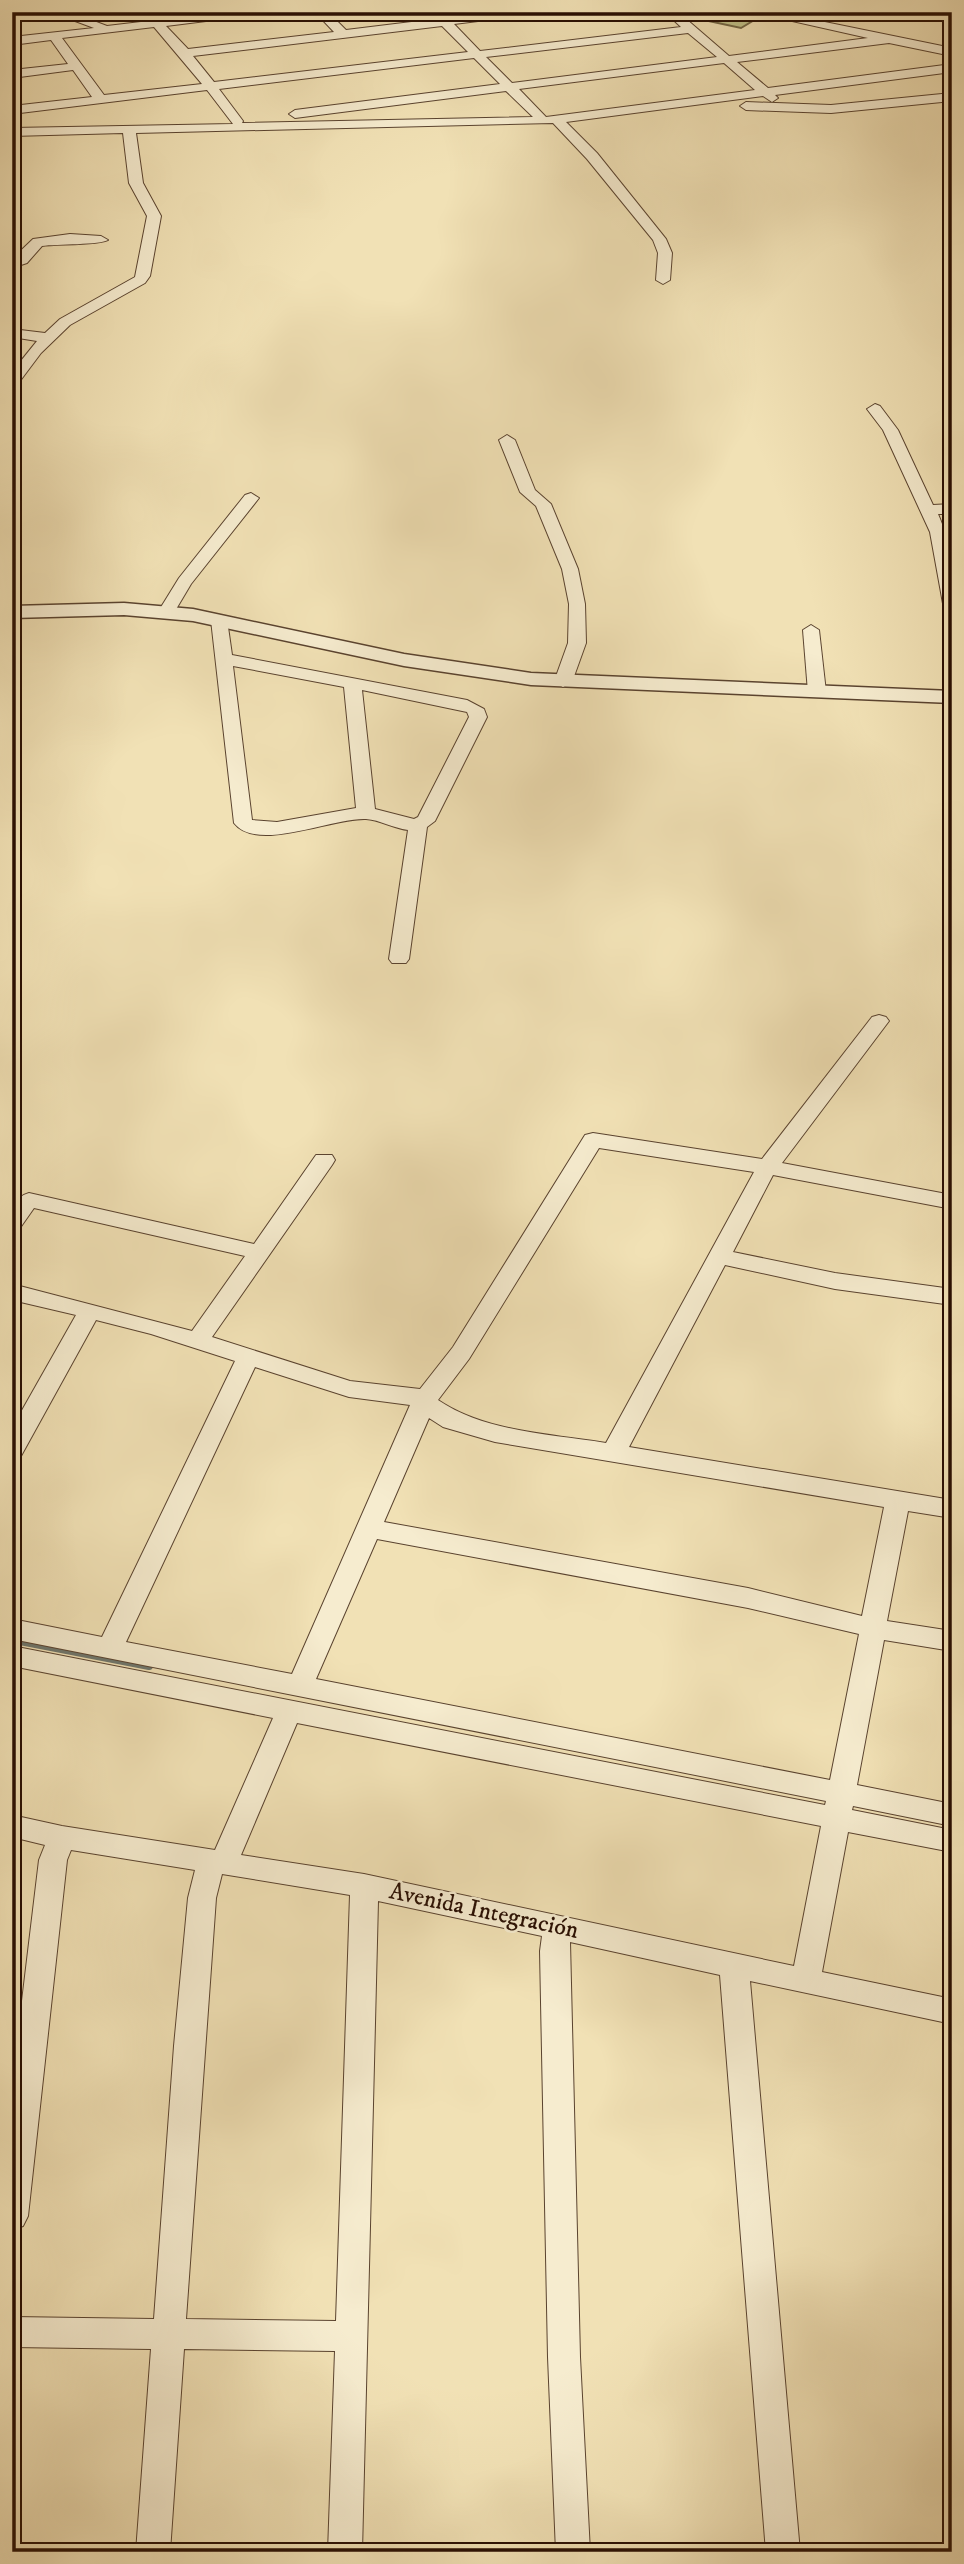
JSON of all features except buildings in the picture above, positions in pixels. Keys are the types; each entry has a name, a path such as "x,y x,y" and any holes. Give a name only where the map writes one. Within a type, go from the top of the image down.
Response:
{"street":[{"path":"57,12 110,29"},
{"path":"178,12 195,17 209,12"},
{"path":"15,40 254,12"},
{"path":"321,12 344,35"},
{"path":"436,12 543,121"},
{"path":"186,53 525,12"},
{"path":"671,12 782,107"},
{"path":"758,12 952,52"},
{"path":"937,12 952,15"},
{"path":"157,23 186,53 237,121"},
{"path":"12,110 691,29"},
{"path":"54,36 100,99"},
{"path":"216,126 237,121 889,39"},
{"path":"12,74 77,66"},
{"path":"12,132 543,121 952,68"},
{"path":"726,106 831,109 952,97"},
{"path":"557,120 592,156 659,239 665,253 663,280"},
{"path":"12,382 45,340 76,315 129,288 143,276 154,216 136,183 129,130"},
{"path":"12,264 22,260 38,242 70,238 101,240"},
{"path":"12,333 39,336 45,340"},
{"path":"875,409 890,430 938,532 952,609"},
{"path":"507,440 528,492 543,504 570,569 577,604 578,643 563,682"},
{"path":"166,612 180,584 223,536 251,498"},
{"path":"929,510 952,509"},
{"path":"18,610 124,609 166,612 219,620 404,660 501,676 563,682 952,697"},
{"path":"219,620 243,820 246,826 255,830 366,812 410,826 426,821 478,717 477,712 467,705 224,659"},
{"path":"811,630 817,692"},
{"path":"352,683 366,812"},
{"path":"399,959 418,825"},
{"path":"614,1451 767,1167 879,1021"},
{"path":"300,1686 424,1401 461,1353 593,1140 767,1167 952,1202"},
{"path":"197,1341 324,1160"},
{"path":"12,1223 29,1200 258,1252"},
{"path":"719,1256 891,1292 952,1297"},
{"path":"12,1292 90,1310 197,1341 349,1390 404,1393 424,1401 451,1421 495,1433 952,1509"},
{"path":"12,1450 90,1310"},
{"path":"109,1649 248,1358"},
{"path":"806,1979 897,1501"},
{"path":"367,1528 735,1595 873,1628 952,1641"},
{"path":"12,1629 300,1686 839,1805 952,1841"},
{"path":"12,1656 289,1711 839,1805 952,1815"},
{"path":"153,2552 202,1898 289,1711"},
{"name":"Avenida Integración","path":"12,1826 62,1837 364,1886 952,2012"},
{"path":"12,2216 52,1860 62,1837"},
{"path":"345,2552 364,1886"},
{"path":"558,1926 554,1951 564,2357 573,2552"},
{"path":"734,1965 783,2552"},
{"path":"12,2332 352,2336"}],"green space":[{"path":"698,12 724,12 756,19 741,28 690,17"}],"waterway":[{"path":"12,1639 29,1642"},
{"path":"20,1641 149,1666"}]}
